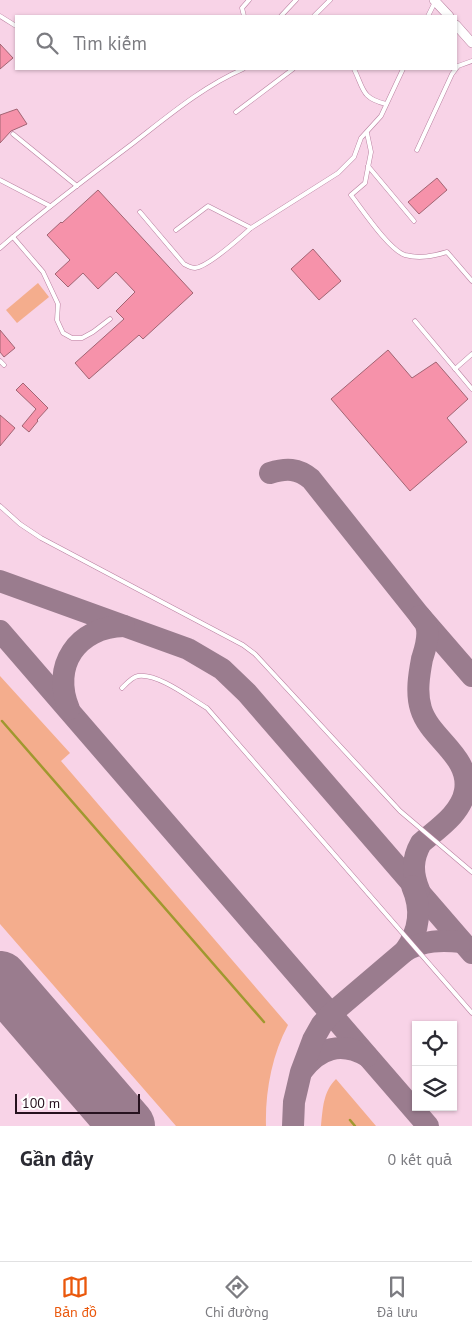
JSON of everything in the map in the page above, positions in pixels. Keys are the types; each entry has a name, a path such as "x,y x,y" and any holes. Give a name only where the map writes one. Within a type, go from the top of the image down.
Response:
{"street":[{"path":"435,0 447,15"},
{"path":"457,25 472,43"}],"lane":[{"path":"244,15 242,8 249,0"},
{"path":"282,15 296,0"},
{"path":"315,15 330,0"},
{"path":"428,15 435,0"},
{"path":"0,16 15,25"},
{"path":"457,67 472,62"},
{"path":"0,248 76,186 220,79 241,70"},
{"path":"236,112 292,70"},
{"path":"354,70 366,96 373,101 386,104"},
{"path":"140,212 184,264 193,268 199,267 252,228 338,173 354,157 359,143 381,116 403,70"},
{"path":"417,150 455,70"},
{"path":"367,133 371,152 365,183 351,195 392,247 404,255 430,257 447,252 472,281"},
{"path":"13,134 76,186"},
{"path":"368,166 414,220"},
{"path":"0,180 50,206"},
{"path":"176,230 208,206 252,228"},
{"path":"13,237 43,272 58,304 57,320 63,333 72,338 82,338 93,332 110,318"},
{"path":"415,321 472,389"},
{"path":"455,369 472,354"},
{"path":"0,361 4,365"},
{"path":"0,506 20,524 41,538 243,645 255,654 400,812 472,872"},
{"path":"122,688 136,676 147,676 160,681 207,708 472,1013"}],"shaded area":[{"path":"38,283 49,297 17,323 6,310"},
{"path":"0,676 70,753 61,761 288,1025 274,1061 268,1087 266,1126 176,1126 0,924"},
{"path":"336,1079 376,1126 321,1126 326,1095"}],"building":[{"path":"0,44 13,58 0,69"},
{"path":"17,109 27,124 11,131 0,143 0,115"},
{"path":"437,178 447,190 419,214 408,202"},
{"path":"98,190 193,293 143,339 139,335 89,379 75,363 124,319 116,311 135,292 116,272 98,289 83,273 68,287 55,274 70,260 47,235"},
{"path":"313,249 341,281 319,300 291,269"},
{"path":"0,330 15,348 4,357 0,352"},
{"path":"388,350 412,378 436,362 468,399 447,418 467,442 410,491 331,399"},
{"path":"23,383 48,408 29,432 22,426 36,409 16,390"},
{"path":"0,415 15,428 0,446"}],"waterway":[{"path":"2,721 264,1022"},
{"path":"350,1120 355,1126"}],"taxiway":[{"path":"270,473 292,470 311,479 420,616 472,676"},
{"path":"0,581 188,649 222,669 247,693 472,953"},
{"path":"419,890 414,866 418,849 421,843 454,814 463,799 465,791 465,779 462,768 426,720 421,709 418,690 422,659 427,642 427,629 420,616"},
{"path":"69,709 64,693 63,678 66,664 72,652 81,641 93,633 107,628 124,626"},
{"path":"0,631 428,1126"},
{"path":"405,951 414,935 418,919 417,903 412,886"},
{"path":"293,1126 294,1102 301,1072 313,1040 322,1024 331,1014 412,947 433,942 462,942"},
{"path":"302,1071 316,1057 331,1049 348,1049 367,1056"}],"runway":[{"path":"0,979 127,1126"}]}
